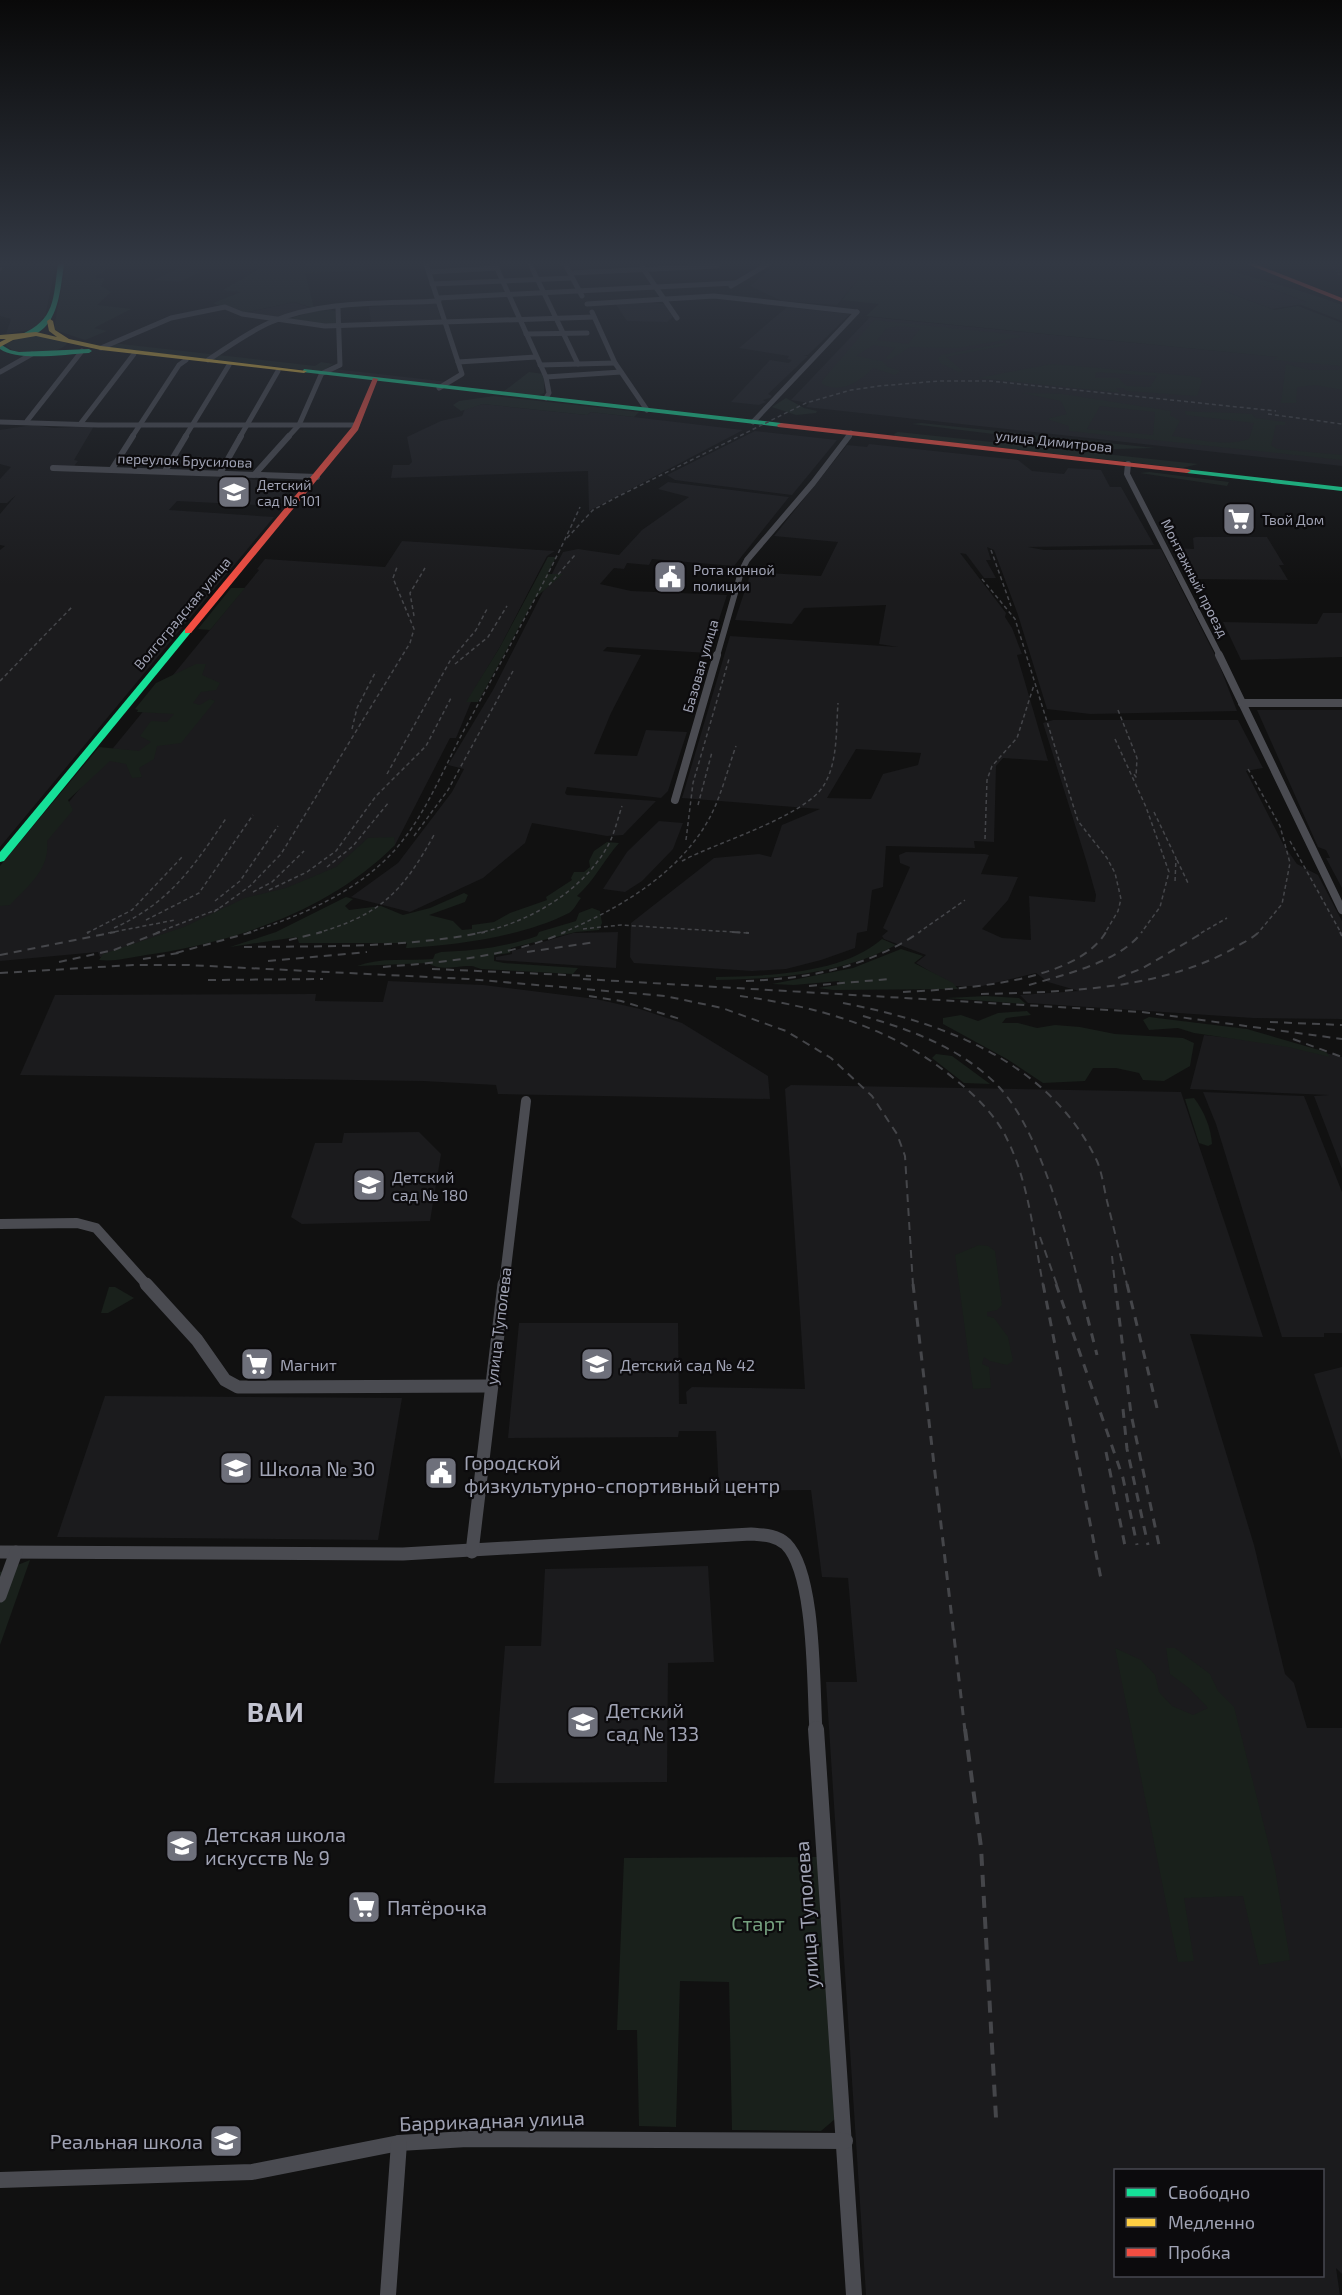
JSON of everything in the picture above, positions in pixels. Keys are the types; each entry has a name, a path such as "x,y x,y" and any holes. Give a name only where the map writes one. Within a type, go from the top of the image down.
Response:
{"main road":[{"name":"улица Димитрова","path":"279,371 322,374"},
{"name":"улица Димитрова","path":"298,371 850,434"},
{"name":"Волгоградская улица","path":"0,859 317,477 357,425 374,380"},
{"name":"улица Димитрова","path":"441,387 1342,490"}],"street":[{"path":"27,421 66,371"},
{"path":"81,423 121,371"},
{"path":"112,469 175,371"},
{"path":"165,471 225,371"},
{"path":"220,473 278,371"},
{"path":"255,474 299,425 322,374 328,371"},
{"path":"441,387 462,374 461,371"},
{"path":"543,371 549,393 546,398"},
{"path":"753,422 801,371"},
{"path":"546,377 621,372 647,411"},
{"path":"0,422 27,421 98,425 357,425"},
{"name":"Базовая улица","path":"675,800 741,572 747,560 813,483 850,434"},
{"name":"Монтажный проезд","path":"1127,465 1130,480 1242,703 1342,910"},
{"name":"переулок Брусилова","path":"53,468 317,477"},
{"path":"1242,703 1342,704"},
{"name":"улица Туполева","path":"526,1101 472,1552 751,1534 778,1538 792,1553 803,1580 808,1607 854,2295"},
{"path":"0,1224 77,1224 96,1228 197,1340 225,1380 238,1387 491,1386"},
{"path":"0,1552 42,1550 403,1554 472,1552"},
{"path":"0,1596 16,1552"},
{"name":"Баррикадная улица","path":"0,2180 252,2172 399,2143 467,2139 845,2141"},
{"path":"388,2295 399,2143"}],"shaded area":[{"path":"353,371 449,382 437,385 329,372"},
{"path":"760,371 792,371 768,394 772,396 763,400 766,402 759,405 731,402"},
{"path":"819,371 1342,371 1342,466 806,407 809,403 791,400"},
{"path":"483,404 587,415 591,412 743,430 589,511 588,471 391,478 393,465 409,465 412,462 407,437 441,421 462,416 465,409"},
{"path":"33,425 54,428 94,426 74,460 78,461 74,466 295,483 274,506 177,501 169,510 274,517 0,847 0,550 5,546 0,545 0,514 16,495 7,503 0,503 0,479 11,467 0,464 0,430"},
{"path":"755,431 837,440 792,495 675,480 667,475"},
{"path":"869,444 1018,460 1032,471 1064,474 1068,468 1101,470 1110,487 1121,487 1154,545 1028,547 1044,550 1161,549 1217,659 1237,711 1090,714 1047,709 1018,615 994,550 987,547 991,560 986,560 996,578 984,578 966,554 960,553 1006,613 1005,617 1022,654 1017,655 1048,761 1003,758 996,766 994,842 974,841 975,848 886,846 883,887 872,890 867,931 857,933 855,948 821,960 786,969 752,971 634,963 630,957 631,923 714,858 759,854 771,857 782,825 820,809 682,798 730,636 898,647 879,644 886,605 804,608 792,624 735,620 751,572 821,576 838,542 774,536 847,445 867,447","holes":["856,749 921,753 918,765 883,774 871,799 827,798"]},
{"path":"668,482 789,497 734,566 652,559 649,565 627,563 624,569 614,568 600,584 631,591 727,595 708,653 607,647 603,651 641,655 611,713 594,754 637,756 646,730 687,732 668,791 661,798 567,787 565,793 567,795 656,801 623,835 607,836 532,823 525,843 483,878 410,912 351,897 398,863 452,792 464,769 448,765 493,690 563,552 578,549 619,555 642,530 689,497 658,489"},
{"path":"1267,537 1284,565 1279,565 1288,580 1189,579 1174,548 1194,549 1193,538"},
{"path":"402,541 555,551 547,556 500,647 467,702 471,702 456,738 450,738 395,845 358,874 181,947 100,957 98,952 0,961 0,886 259,570 257,569 265,559 385,567"},
{"path":"1323,613 1342,613 1342,657 1241,660 1223,622 1317,624"},
{"path":"1257,710 1342,710 1342,888 1326,858 1330,858 1326,850 1318,847"},
{"path":"1053,720 1238,720 1263,768 1246,771 1283,844 1297,864 1318,875 1342,921 1342,1019 1253,1018 1028,1003 1020,995 1079,991 1048,982 1036,973 982,986 938,986 936,975 916,963 926,955 884,939 882,936 888,931 883,928 910,867 900,863 899,855 906,852 985,854 989,855 981,874 1018,877 1008,900 982,929 1002,938 1031,940 1029,896 1095,902 1096,895 1087,863 1043,723"},
{"path":"659,821 683,823 673,849 642,881 625,892 603,889 627,852"},
{"path":"618,932 616,968 496,960 496,957 512,954 512,951 573,933"},
{"path":"388,981 483,985 596,999 640,1009 682,1023 768,1076 770,1099 498,1094 496,1085 423,1081 20,1075 55,995 316,994 315,1001 383,1002"},
{"path":"1204,1035 1288,1044 1342,1057 1342,1169 1314,1096 1329,1095 1190,1089"},
{"path":"791,1085 1181,1092 1263,1337 1190,1334 1254,1545 1285,1674 1294,1683 1307,1728 1342,1728 1342,2274 1336,2268 1340,2295 866,2295 826,1682 857,1682 848,1578 822,1577 811,1490 719,1491 716,1431 679,1431 678,1437 508,1438 519,1323 678,1323 679,1404 687,1404 686,1392 692,1387 805,1389 785,1089"},
{"path":"1203,1092 1304,1096 1342,1192 1342,1333 1324,1333 1324,1337 1282,1337 1216,1124"},
{"name":"Детский сад № 180","path":"419,1132 441,1154 430,1221 302,1224 291,1217 315,1143 342,1143 344,1133"},
{"path":"1342,1367 1342,1460 1314,1374"},
{"name":"Школа № 30","path":"105,1396 402,1398 378,1540 57,1537"},
{"name":"Детский сад № 133","path":"708,1566 714,1662 668,1663 667,1782 494,1783 505,1646 541,1646 545,1569"}],"green space":[{"path":"830,371 870,371 856,382 843,387 829,387 822,384"},
{"path":"883,371 900,371 895,375"},
{"path":"1014,371 1134,371 1191,376 1201,378 1202,381 1197,396 1127,391 1123,388 1116,388 1120,392 978,378","holes":["1096,372 1157,376 1150,387 1126,386 1118,378 1095,378"]},
{"path":"1285,371 1342,371 1342,390 1316,385 1297,387 1296,403 1281,403"},
{"path":"529,372 544,374 544,393 535,397 503,392"},
{"path":"1022,393 1063,394 1171,411 1170,415 1180,421 1172,436 1211,442 1249,439 1254,423 1186,415 1185,411 1252,414 1255,418 1285,422 1285,425 1276,425 1271,445 1277,449 1342,455 1342,460 1069,431 1069,426 1047,419 1067,414 1061,401","holes":["1100,406 1155,412 1153,435 1087,429"]},
{"path":"494,396 639,412 634,417 591,412 587,415 483,404 461,411 453,405 459,401"},
{"path":"786,398 804,408 817,411 796,415 772,407"},
{"path":"921,423 1155,448 1115,449 912,424"},
{"path":"898,432 1198,464 1182,468 895,436 894,434"},
{"path":"1149,472 1229,482 1227,486 1140,473"},
{"path":"548,557 556,557 548,574 563,574 535,598 478,702 466,702 500,647"},
{"path":"231,588 245,588 210,630 198,629"},
{"path":"196,664 206,664 202,675 220,683 216,690 201,692 193,703 200,705 210,699 215,701 181,743 157,746 154,759 139,768 142,777 132,778 126,764 110,761 68,800 73,810 47,841 45,860 37,876 10,905 0,906 0,866 99,747 139,751 151,742 140,736 151,721 167,722 174,714 137,712 138,710 135,709 156,683"},
{"path":"394,837 395,845 343,887 283,918 219,940 186,948 120,960 99,960 103,954 184,927 245,898 286,888 336,867 368,838"},
{"path":"607,842 619,843 589,884 577,896 581,898 572,910 532,928 470,942 409,948 406,948 407,943 299,943 297,937 230,947 276,932 346,897 353,899 345,906 349,910 381,906 403,915 430,908 464,893 468,895 465,902 429,915 453,921 462,930 472,929 472,925 494,922 510,913 547,900 546,897 572,880 574,872 584,872 590,867 589,861 594,851"},
{"path":"592,908 600,911 602,923 599,930 576,932 511,948 510,953 494,955 494,961 504,963 578,968 573,974 481,969 471,966 444,968 428,963 357,966 385,960 433,959 435,954 441,952 501,946 537,936 539,932 576,921 579,913"},
{"path":"882,939 896,945 875,955 831,969 786,976 716,980 716,977 781,974 826,966 866,951"},
{"path":"901,949 923,956 914,963 953,983 958,989 833,990 818,988 838,985 839,981 794,985 772,984 853,968"},
{"path":"986,996 1019,998 1026,1004 946,998"},
{"path":"1027,1011 1031,1015 1006,1018 1002,1023 1018,1023 1037,1028 1055,1025 1080,1027 1115,1034 1183,1038 1194,1043 1190,1066 1164,1081 1143,1080 1139,1073 1116,1068 1093,1068 1085,1081 1043,1083 1007,1059 943,1024 943,1018 961,1015 978,1021 998,1013"},
{"path":"1149,1017 1247,1029 1326,1052 1330,1057 1288,1047 1194,1033 1178,1028 1149,1030 1143,1020"},
{"path":"936,1054 952,1056 990,1084 964,1083 932,1058"},
{"path":"1194,1098 1209,1126 1212,1144 1208,1146 1199,1143 1185,1099"},
{"path":"979,1245 988,1246 995,1251 1002,1305 997,1310 987,1312 987,1316 994,1318 1008,1337 1013,1361 1007,1365 990,1361 984,1357 982,1364 989,1367 991,1388 973,1389 955,1255"},
{"path":"109,1287 115,1287 134,1298 108,1313 101,1313"},
{"path":"30,1560 0,1645 0,1572"},
{"path":"1115,1648 1141,1660 1155,1675 1159,1692 1172,1706 1193,1715 1208,1708 1190,1689 1170,1674 1166,1648 1175,1648 1210,1674 1218,1691 1234,1707 1275,1869 1290,1960 1259,1965 1243,1896 1184,1898 1194,1961 1178,1962"},
{"name":"Старт","path":"820,1857 835,2119 821,2131 732,2130 729,1982 680,1981 676,2127 639,2126 637,2030 617,2030 624,1858"}],"railway":[{"path":"567,538 593,510 617,497 806,403 851,390 939,381 990,381 1276,411"},
{"path":"1268,414 1342,424"},
{"path":"247,933 306,911 344,891 378,867 404,839 431,795 538,593 580,507"},
{"path":"991,550 1011,606"},
{"path":"549,585 575,555"},
{"path":"218,909 250,886 281,854 410,643 414,629 393,578 397,567"},
{"path":"414,616 410,593 425,568"},
{"path":"982,579 1015,619 1078,821 1107,858 1115,873 1121,899 1118,911 1105,933"},
{"path":"455,664 488,637 507,606"},
{"path":"0,681 72,607"},
{"path":"387,774 450,661 476,630 487,609"},
{"path":"686,840 693,783 729,659"},
{"path":"352,729 357,708 376,671"},
{"path":"414,836 448,790 513,671"},
{"path":"985,839 987,780 992,766 1017,738 1034,685"},
{"path":"269,890 307,872 336,851 376,796 426,746 451,698"},
{"path":"682,861 780,818 814,797 824,785 832,766 836,745 838,703"},
{"path":"1118,710 1137,758 1136,777 1133,773"},
{"path":"1115,739 1146,807 1169,872 1160,907 1141,933"},
{"path":"562,933 625,901 645,888 681,857 696,839 713,811 736,746"},
{"path":"698,805 712,752"},
{"path":"1248,769 1280,826 1290,863 1282,904 1259,932"},
{"path":"327,867 353,846 389,802"},
{"path":"477,933 514,922 567,893 595,865 609,844 622,806"},
{"path":"1154,812 1176,858 1175,882"},
{"path":"146,920 199,893 253,815"},
{"path":"114,928 134,918 166,895 192,867 227,817"},
{"path":"215,901 240,881 278,826"},
{"path":"317,933 358,918 388,898 412,871 434,835"},
{"path":"1290,841 1341,933"},
{"path":"253,892 272,882 304,851"},
{"path":"89,932 87,933 132,910 183,856"},
{"path":"1177,860 1188,883"},
{"path":"918,933 965,900"},
{"path":"156,933 218,909"},
{"path":"214,912 218,909"},
{"path":"1201,933 1227,918"},
{"path":"108,933 175,920"},
{"path":"583,929 621,925 749,933 732,932"},
{"path":"0,955 115,932"},
{"path":"59,962 114,950 160,932"},
{"path":"176,953 252,932"},
{"path":"289,940 322,932"},
{"path":"244,947 395,944 485,932"},
{"path":"383,967 499,953 565,932"},
{"path":"746,981 815,974 837,969 880,954 920,932"},
{"path":"903,992 983,985 1042,973 1069,963 1091,949 1106,932"},
{"path":"1118,978 1143,968 1204,932"},
{"path":"981,994 1079,990 1145,980 1207,961 1236,947 1259,932"},
{"path":"1340,932 1342,936"},
{"path":"1029,985 1074,972 1106,959 1120,952 1141,933"},
{"path":"527,952 596,942"},
{"path":"143,959 184,952"},
{"path":"268,961 367,952"},
{"path":"0,973 133,965 188,965 468,979 665,996 722,1008 786,1031 831,1058 872,1096 897,1134 905,1156 913,1285"},
{"path":"432,969 591,976"},
{"path":"208,980 323,979"},
{"path":"583,979 1142,1012 1342,1039"},
{"path":"809,986 889,979"},
{"path":"589,996 621,1001 680,1019"},
{"path":"740,996 799,1006 882,1034 933,1063 972,1094 997,1122 1007,1139 1021,1174 1043,1285"},
{"path":"843,1003 881,1011 955,1035 990,1052 1022,1073 1052,1097 1077,1127 1097,1161 1127,1285"},
{"path":"863,1016 936,1043 969,1062 999,1087 1026,1128 1049,1181 1079,1285"},
{"path":"1270,1022 1342,1025"},
{"path":"1293,1039 1342,1057"},
{"path":"1040,1237 1057,1285"},
{"path":"1112,1256 1115,1285"},
{"path":"913,1284 965,1731"},
{"path":"1043,1284 1102,1584"},
{"path":"1056,1284 1123,1478 1137,1545"},
{"path":"1079,1284 1097,1355"},
{"path":"1115,1284 1131,1414 1159,1545"},
{"path":"1127,1284 1157,1408"},
{"path":"1123,1409 1127,1449 1148,1545"},
{"path":"1106,1452 1125,1546"},
{"path":"965,1729 981,1847 996,2118"}],"traffic: fast":[{"path":"305,371 781,425"},
{"path":"1187,471 1342,489"},
{"path":"0,859 188,631"}],"traffic: jam":[{"path":"188,631 355,428 375,379"},
{"path":"781,425 1187,471"}],"place":[{"name":"Детский сад № 101","path":"234,492"},
{"name":"Твой Дом","path":"1239,519"},
{"name":"Рота конной полиции","path":"670,577"},
{"name":"Детский сад № 180","path":"369,1185"},
{"name":"Магнит","path":"257,1364"},
{"name":"Детский сад № 42","path":"597,1364"},
{"name":"Школа № 30","path":"236,1468"},
{"name":"Городской физкультурно-спортивный центр","path":"441,1473"},
{"name":"Детский сад № 133","path":"583,1722"},
{"name":"Детская школа искусств № 9","path":"182,1846"},
{"name":"Пятёрочка","path":"364,1907"},
{"name":"Реальная школа","path":"226,2141"}],"district":[{"name":"ВАИ","path":"276,1711"}]}
